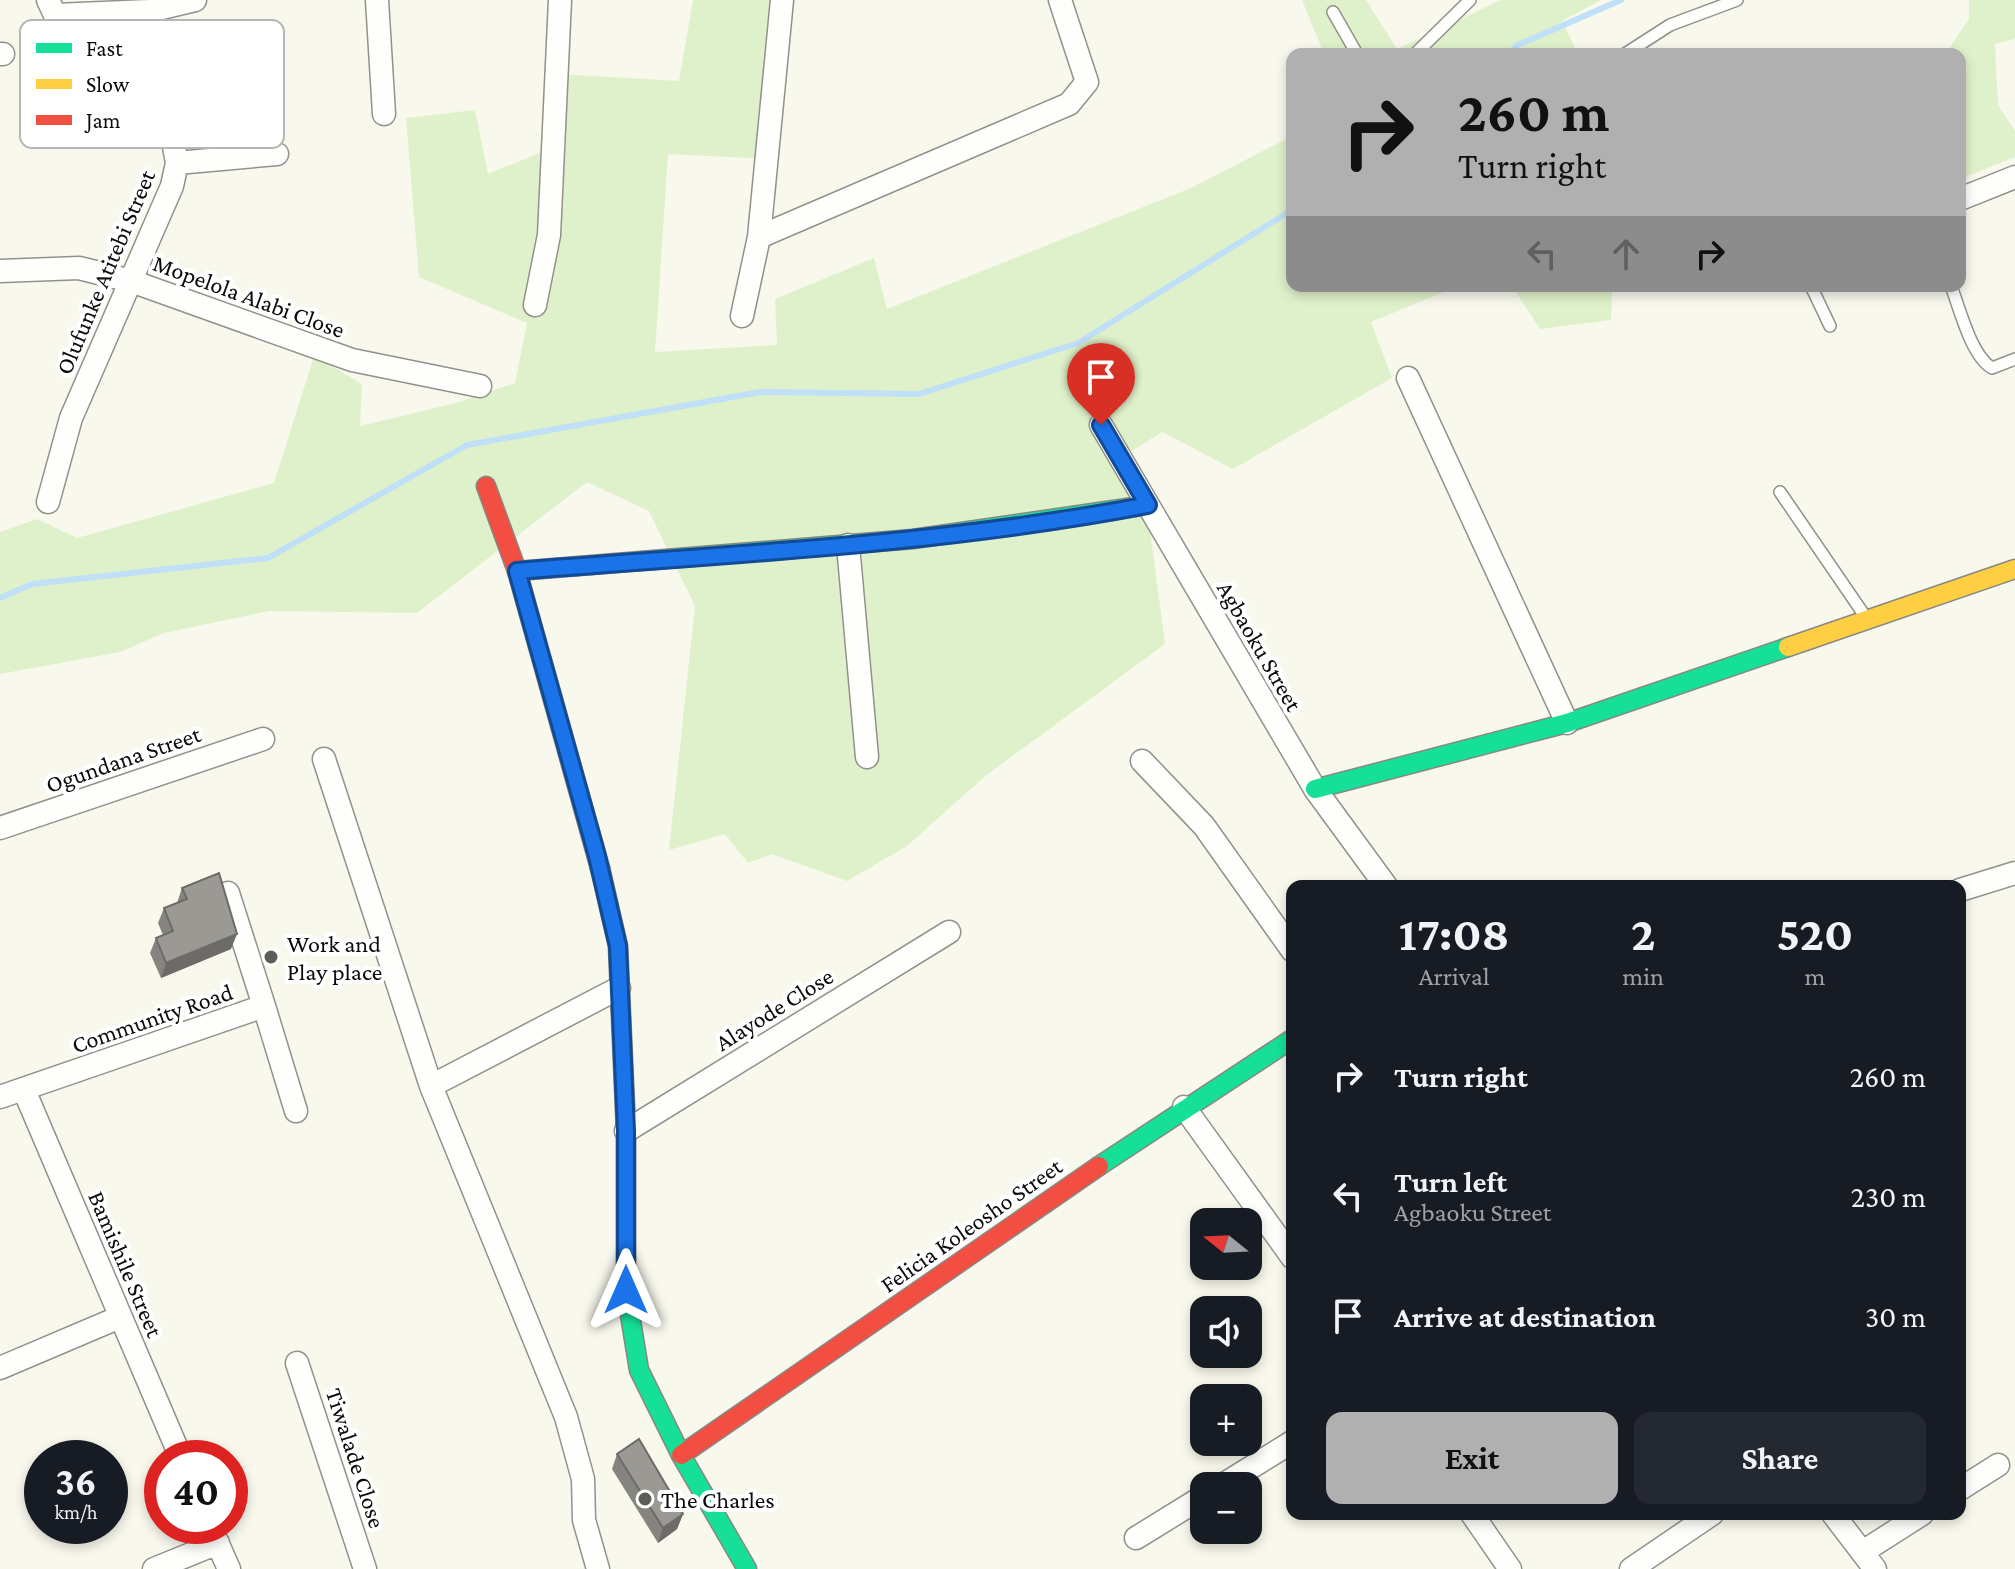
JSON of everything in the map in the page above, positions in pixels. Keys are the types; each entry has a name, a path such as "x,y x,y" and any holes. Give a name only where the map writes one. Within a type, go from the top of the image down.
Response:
{"street":[{"path":"52,8 149,11 195,0"},
{"path":"377,0 384,114"},
{"path":"535,305 549,235 560,0"},
{"path":"742,316 759,237 782,0"},
{"path":"759,237 1069,104 1087,82 1060,0"},
{"name":"Olufunke Atitebi Street","path":"149,11 151,20"},
{"name":"Olufunke Atitebi Street","path":"48,502 71,418 172,186 177,163 174,148"},
{"path":"177,163 277,154"},
{"path":"1966,197 2015,177"},
{"name":"Mopelola Alabi Close","path":"0,271 79,268 131,281 352,360 480,386"},
{"path":"1408,378 1567,723"},
{"name":"Agbaoku Street","path":"1101,425 1315,789 1382,880"},
{"path":"486,486 517,571 597,856 618,946 626,1131 626,1290 639,1370 681,1455 747,1569"},
{"path":"517,571 848,545 1092,516 1148,505"},
{"path":"848,545 867,757"},
{"path":"1315,789 1567,723 2015,569"},
{"name":"Ogundana Street","path":"0,828 263,739"},
{"path":"324,759 431,1086 566,1417 583,1479 584,1520 598,1569"},
{"path":"1142,761 1204,826 1286,942"},
{"path":"1966,888 2015,873"},
{"path":"228,893 264,1006"},
{"name":"Alayode Close","path":"626,1131 949,932"},
{"path":"431,1086 619,988"},
{"name":"Community Road","path":"0,1097 264,1006 296,1111"},
{"name":"Felicia Koleosho Street","path":"681,1455 1184,1107 1286,1043"},
{"name":"Bamishile Street","path":"24,1090 173,1440"},
{"path":"1184,1107 1286,1249"},
{"path":"0,1368 120,1317"},
{"name":"Tiwalade Close","path":"297,1363 365,1569"},
{"path":"1244,1472 1286,1446"},
{"path":"1966,1485 1998,1465"},
{"path":"1136,1538 1190,1505"},
{"path":"1476,1520 1510,1569"},
{"path":"1631,1569 1703,1520"},
{"path":"1838,1520 1870,1560 1915,1520"},
{"path":"154,1569 197,1544"},
{"path":"218,1544 229,1569"}],"lane":[{"path":"1421,48 1470,0"},
{"path":"1634,48 1670,25 1737,0"},
{"path":"1333,12 1354,48"},
{"path":"1814,292 1830,326"},
{"path":"1953,292 1973,341 1988,366 1992,368 2015,359"},
{"path":"1780,492 1867,619"}],"green space":[{"path":"693,0 775,0 767,159 668,154 655,352 777,345 775,299 874,258 887,309 1191,188 1286,139 1286,292 1444,292 1371,322 1392,378 1233,469 1162,432 1114,462 1150,530 1165,644 984,777 907,846 847,881 772,854 748,863 725,834 669,850 695,606 649,511 587,482 417,613 269,611 164,633 120,652 0,674 0,532 37,519 77,538 274,483 314,356 362,384 360,426 456,403 515,383 527,323 419,277 406,118 475,110 488,174 552,148 557,74 679,81"},
{"path":"1302,0 1366,0 1396,48 1322,48"},
{"path":"1501,0 1601,0 1562,21 1575,48 1399,48"},
{"path":"1969,0 2015,0 2015,39 1995,44 1998,105 2015,131 2015,157 1966,177 1966,48 1949,48 1969,19"},
{"path":"1516,292 1612,292 1611,320 1540,329"}],"building":[{"path":"219,873 237,934 166,963 156,938 173,931 164,908 187,899 182,888"},
{"path":"639,1439 683,1514 663,1528 617,1454"}],"waterway":[{"path":"1515,48 1621,0"},
{"path":"0,598 32,584 268,558 467,445 760,392 919,394 1078,343 1286,214"}],"traffic: fast":[{"path":"517,571 913,539 1148,505"},
{"path":"1315,789 1567,723 1788,647"},
{"path":"600,868 618,946 626,1131 626,1290 639,1370 681,1455 747,1569"},
{"path":"1099,1166 1286,1043"}],"traffic: slow":[{"path":"1788,647 2015,569"}],"traffic: jam":[{"path":"486,486 517,571 600,868"},
{"path":"681,1455 1099,1166"}],"place":[{"name":"Work and Play place","path":"271,957"},
{"name":"The Charles","path":"645,1499"}],"route":[{"path":"626,1290 626,1131 618,946 597,856 517,571 848,545 1092,516 1148,505 1101,425"}]}
